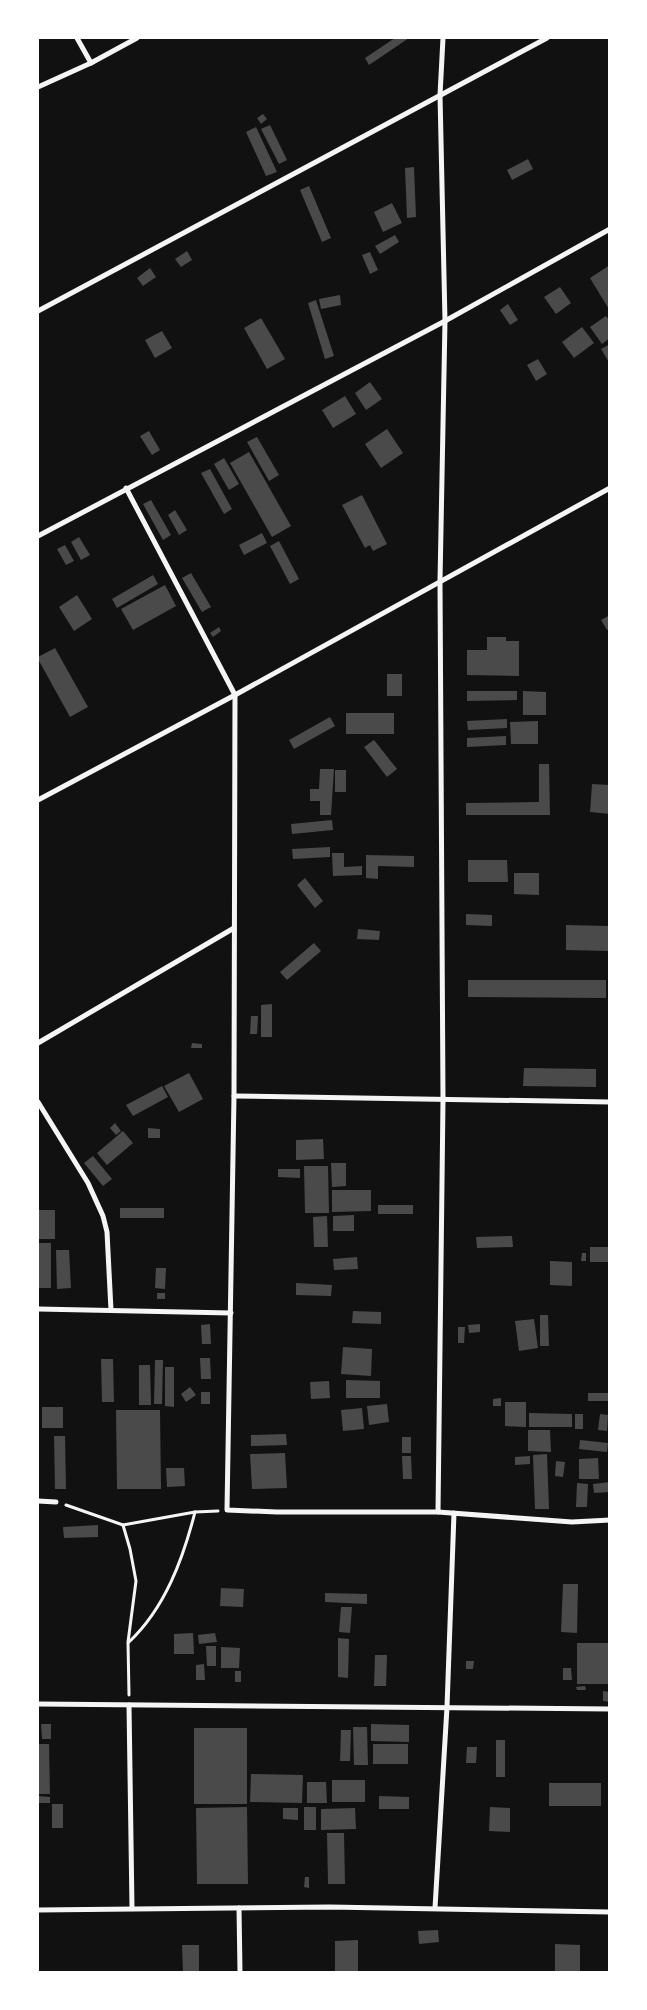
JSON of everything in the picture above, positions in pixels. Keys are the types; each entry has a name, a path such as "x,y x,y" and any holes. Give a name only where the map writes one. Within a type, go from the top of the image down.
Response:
{"street":[{"path":"78,38 91,63"},
{"path":"38,87 91,63 137,38"},
{"path":"438,1512 443,1100 440,580 445,321 440,95 443,38"},
{"path":"38,311 547,38"},
{"path":"38,536 445,321 610,229"},
{"path":"126,488 236,696 234,1096 227,1510 438,1512 572,1522 610,1520"},
{"path":"38,800 236,696 440,580 610,488"},
{"path":"38,1043 234,928"},
{"path":"234,1096 610,1102"},
{"path":"38,1102 88,1183 103,1216 107,1232 111,1310"},
{"path":"38,1309 231,1313"},
{"path":"38,1501 56,1502"},
{"path":"435,1908 454,1513"},
{"path":"38,1704 610,1709"},
{"path":"129,1705 132,1908"},
{"path":"38,1910 132,1908 435,1908 610,1912"},
{"path":"239,1908 240,1972"}],"path":[{"path":"56,1502 123,1524 195,1512 227,1510"},
{"path":"128,1642 139,1632 163,1598 185,1547 195,1512"},
{"path":"123,1524 136,1581 128,1642 129,1705"}],"building":[{"path":"395,38 409,38 369,65 365,58"},
{"path":"263,114 267,119 261,124 257,118"},
{"path":"270,125 287,160 279,164 261,129"},
{"path":"256,127 277,172 266,176 246,132"},
{"path":"528,159 533,169 512,180 507,170"},
{"path":"414,167 416,217 407,218 405,168"},
{"path":"309,186 331,238 322,242 300,190"},
{"path":"392,203 402,223 383,232 374,212"},
{"path":"395,235 399,242 380,254 375,246"},
{"path":"187,251 192,260 181,267 175,259"},
{"path":"370,252 378,270 370,274 362,255"},
{"path":"610,265 610,311 590,278"},
{"path":"150,268 156,277 143,286 137,278"},
{"path":"560,287 571,303 556,314 544,297"},
{"path":"340,295 341,305 321,309 319,299"},
{"path":"316,300 334,356 325,359 308,303"},
{"path":"508,304 518,320 510,325 500,310"},
{"path":"606,316 610,321 610,338 602,344 590,327"},
{"path":"261,318 285,359 267,369 244,328"},
{"path":"582,327 594,343 574,358 562,342"},
{"path":"162,331 172,348 155,358 145,340"},
{"path":"610,344 610,364 601,349"},
{"path":"538,359 547,374 536,381 527,365"},
{"path":"370,382 382,399 366,410 355,393"},
{"path":"345,396 356,414 333,428 322,410"},
{"path":"387,429 403,453 381,468 365,444"},
{"path":"149,431 160,450 152,455 140,436"},
{"path":"257,437 279,475 269,481 247,442"},
{"path":"249,452 291,526 272,537 230,463"},
{"path":"224,458 239,484 229,490 214,464"},
{"path":"210,469 232,509 224,514 201,473"},
{"path":"362,495 387,544 373,551 370,545 365,548 342,505"},
{"path":"151,500 171,535 163,540 143,504"},
{"path":"175,510 187,530 179,535 168,515"},
{"path":"262,533 267,543 244,555 239,545"},
{"path":"79,537 90,555 81,560 71,542"},
{"path":"279,541 299,579 290,584 270,546"},
{"path":"65,545 74,561 66,565 57,549"},
{"path":"191,573 211,607 202,612 182,578"},
{"path":"153,575 158,584 117,608 112,599"},
{"path":"165,585 176,606 133,630 121,609"},
{"path":"77,595 92,619 74,631 59,607"},
{"path":"610,615 610,628 607,630 601,620"},
{"path":"219,627 221,631 213,637 210,633"},
{"path":"487,637 506,637 506,641 519,641 519,676 467,675 467,650 487,650"},
{"path":"55,648 88,707 70,717 38,659 38,657"},
{"path":"387,674 402,674 402,696 387,696"},
{"path":"467,691 517,691 517,700 467,701"},
{"path":"523,691 546,692 546,715 523,715"},
{"path":"346,713 394,713 394,734 346,734"},
{"path":"330,717 335,726 294,749 289,740"},
{"path":"507,719 507,728 468,730 467,721"},
{"path":"538,721 538,744 511,744 510,722"},
{"path":"506,736 506,745 467,747 467,738"},
{"path":"374,740 397,769 387,777 364,747"},
{"path":"539,764 549,764 550,815 466,815 466,803 539,802"},
{"path":"320,769 334,769 331,815 320,815 320,801 310,801 310,789 319,789"},
{"path":"335,770 346,770 346,792 335,792"},
{"path":"592,784 610,785 610,814 590,812"},
{"path":"332,820 333,830 292,834 291,824"},
{"path":"330,847 330,857 293,859 292,849"},
{"path":"332,853 344,853 344,867 362,866 362,875 333,876"},
{"path":"366,855 414,856 414,867 378,866 378,879 366,878"},
{"path":"468,860 507,860 508,882 468,882"},
{"path":"514,873 539,873 539,895 514,894"},
{"path":"305,878 323,901 315,908 297,885"},
{"path":"466,914 492,915 492,926 466,925"},
{"path":"566,925 610,926 609,951 566,950"},
{"path":"358,929 380,931 379,940 357,939"},
{"path":"314,943 321,951 287,980 280,972"},
{"path":"468,980 606,980 606,998 468,997"},
{"path":"272,1004 272,1037 261,1037 261,1005"},
{"path":"251,1016 258,1016 257,1034 250,1034"},
{"path":"192,1043 202,1044 202,1048 191,1048"},
{"path":"524,1068 596,1069 596,1087 523,1086"},
{"path":"189,1073 203,1099 179,1112 164,1086"},
{"path":"162,1086 168,1097 133,1116 126,1105"},
{"path":"115,1123 121,1131 116,1135 110,1128"},
{"path":"148,1128 160,1129 160,1138 148,1138"},
{"path":"123,1131 133,1143 107,1165 97,1153"},
{"path":"323,1139 324,1159 296,1160 296,1140"},
{"path":"93,1156 112,1179 103,1186 84,1163"},
{"path":"331,1163 346,1163 346,1186 332,1187"},
{"path":"304,1166 328,1166 329,1213 305,1213"},
{"path":"278,1169 300,1169 300,1178 278,1177"},
{"path":"332,1190 371,1190 371,1211 332,1212"},
{"path":"378,1205 413,1205 413,1214 378,1214"},
{"path":"120,1208 164,1208 164,1218 120,1218"},
{"path":"38,1210 55,1210 55,1239 38,1239"},
{"path":"354,1215 354,1231 333,1231 333,1216"},
{"path":"327,1216 328,1247 314,1247 313,1217"},
{"path":"512,1236 513,1247 477,1248 476,1237"},
{"path":"38,1243 51,1243 51,1288 38,1288"},
{"path":"590,1247 610,1247 609,1262 590,1262"},
{"path":"56,1250 69,1250 71,1288 57,1289"},
{"path":"582,1253 586,1253 586,1261 581,1261"},
{"path":"357,1257 358,1269 334,1270 333,1259"},
{"path":"550,1261 572,1262 572,1286 550,1285"},
{"path":"156,1268 166,1268 165,1289 155,1288"},
{"path":"296,1283 332,1285 331,1296 296,1295"},
{"path":"157,1293 165,1293 165,1299 157,1299"},
{"path":"353,1311 381,1312 381,1324 352,1323"},
{"path":"540,1315 548,1315 549,1346 540,1346"},
{"path":"534,1319 538,1348 519,1351 515,1321"},
{"path":"210,1324 211,1344 202,1344 201,1325"},
{"path":"480,1324 480,1332 469,1333 468,1325"},
{"path":"458,1327 465,1327 464,1343 458,1343"},
{"path":"343,1347 372,1349 371,1376 341,1374"},
{"path":"200,1358 210,1358 211,1379 201,1379"},
{"path":"101,1359 113,1359 114,1402 102,1402"},
{"path":"155,1360 163,1360 162,1404 154,1404"},
{"path":"139,1365 150,1365 151,1405 139,1405"},
{"path":"165,1367 174,1367 174,1407 165,1406"},
{"path":"346,1380 380,1381 380,1398 346,1398"},
{"path":"329,1381 330,1398 311,1399 310,1382"},
{"path":"190,1387 196,1395 186,1402 181,1394"},
{"path":"201,1392 210,1392 210,1404 201,1404"},
{"path":"588,1393 610,1393 610,1401 588,1401"},
{"path":"501,1398 501,1406 493,1406 493,1399"},
{"path":"505,1402 526,1402 526,1427 505,1426"},
{"path":"387,1404 389,1422 369,1425 367,1406"},
{"path":"42,1407 63,1407 63,1428 42,1428"},
{"path":"362,1408 364,1429 343,1431 341,1410"},
{"path":"116,1410 160,1410 161,1489 117,1489"},
{"path":"529,1413 572,1414 572,1427 529,1427"},
{"path":"575,1414 583,1414 583,1429 575,1429"},
{"path":"600,1414 608,1415 607,1431 598,1430"},
{"path":"528,1430 550,1430 551,1452 528,1451"},
{"path":"286,1434 287,1445 251,1446 251,1435"},
{"path":"54,1436 65,1436 66,1489 55,1489"},
{"path":"402,1437 411,1437 411,1453 402,1453"},
{"path":"580,1440 608,1443 607,1452 579,1449"},
{"path":"285,1453 287,1488 252,1489 250,1454"},
{"path":"547,1454 549,1509 535,1509 533,1455"},
{"path":"402,1456 411,1456 412,1479 403,1479"},
{"path":"530,1456 530,1464 515,1465 515,1457"},
{"path":"598,1458 599,1479 579,1479 579,1459"},
{"path":"556,1461 565,1462 563,1477 555,1476"},
{"path":"166,1468 184,1468 185,1486 167,1487"},
{"path":"610,1482 610,1492 594,1493 593,1484"},
{"path":"577,1483 588,1484 587,1507 576,1507"},
{"path":"98,1525 98,1537 64,1538 63,1527"},
{"path":"563,1584 578,1584 577,1633 561,1632"},
{"path":"221,1588 244,1589 243,1607 220,1606"},
{"path":"325,1593 367,1594 367,1604 325,1602"},
{"path":"341,1607 352,1607 350,1633 339,1632"},
{"path":"193,1633 194,1654 174,1654 174,1634"},
{"path":"215,1633 217,1642 199,1644 198,1635"},
{"path":"338,1638 349,1639 348,1678 338,1677"},
{"path":"577,1643 610,1643 610,1684 577,1684"},
{"path":"206,1646 216,1646 216,1666 207,1666"},
{"path":"221,1647 240,1648 239,1668 221,1668"},
{"path":"375,1655 387,1655 386,1686 374,1686"},
{"path":"466,1661 474,1661 473,1669 466,1669"},
{"path":"204,1664 205,1680 196,1680 196,1665"},
{"path":"563,1668 571,1668 572,1680 563,1680"},
{"path":"235,1671 241,1671 241,1682 235,1682"},
{"path":"585,1686 586,1690 577,1690 576,1687"},
{"path":"603,1691 610,1692 610,1702 603,1701"},
{"path":"41,1724 51,1724 51,1739 42,1739"},
{"path":"371,1724 409,1725 409,1742 371,1741"},
{"path":"353,1727 367,1727 368,1765 354,1765"},
{"path":"194,1728 247,1728 247,1804 194,1804"},
{"path":"341,1730 351,1730 350,1761 340,1761"},
{"path":"496,1740 505,1740 505,1777 496,1777"},
{"path":"38,1744 49,1744 50,1794 38,1794"},
{"path":"373,1744 408,1744 408,1764 373,1764"},
{"path":"467,1747 477,1747 476,1763 466,1763"},
{"path":"251,1774 303,1775 302,1803 250,1802"},
{"path":"332,1780 365,1780 365,1802 332,1802"},
{"path":"307,1782 326,1782 327,1803 307,1803"},
{"path":"549,1783 601,1783 601,1806 549,1806"},
{"path":"38,1796 50,1797 50,1803 38,1803"},
{"path":"379,1796 409,1797 409,1809 379,1809"},
{"path":"52,1804 63,1804 63,1828 52,1828"},
{"path":"247,1807 248,1884 197,1884 196,1808"},
{"path":"304,1807 316,1807 316,1830 304,1830"},
{"path":"490,1807 510,1808 510,1832 489,1831"},
{"path":"283,1808 298,1808 298,1820 283,1819"},
{"path":"355,1808 356,1829 321,1830 321,1809"},
{"path":"327,1833 344,1833 345,1884 328,1884"},
{"path":"305,1877 309,1877 309,1888 304,1887"},
{"path":"438,1930 439,1942 419,1944 418,1931"},
{"path":"358,1940 358,1971 335,1971 335,1941"},
{"path":"555,1944 580,1945 580,1972 555,1972"},
{"path":"182,1945 199,1945 199,1972 183,1972"}]}
